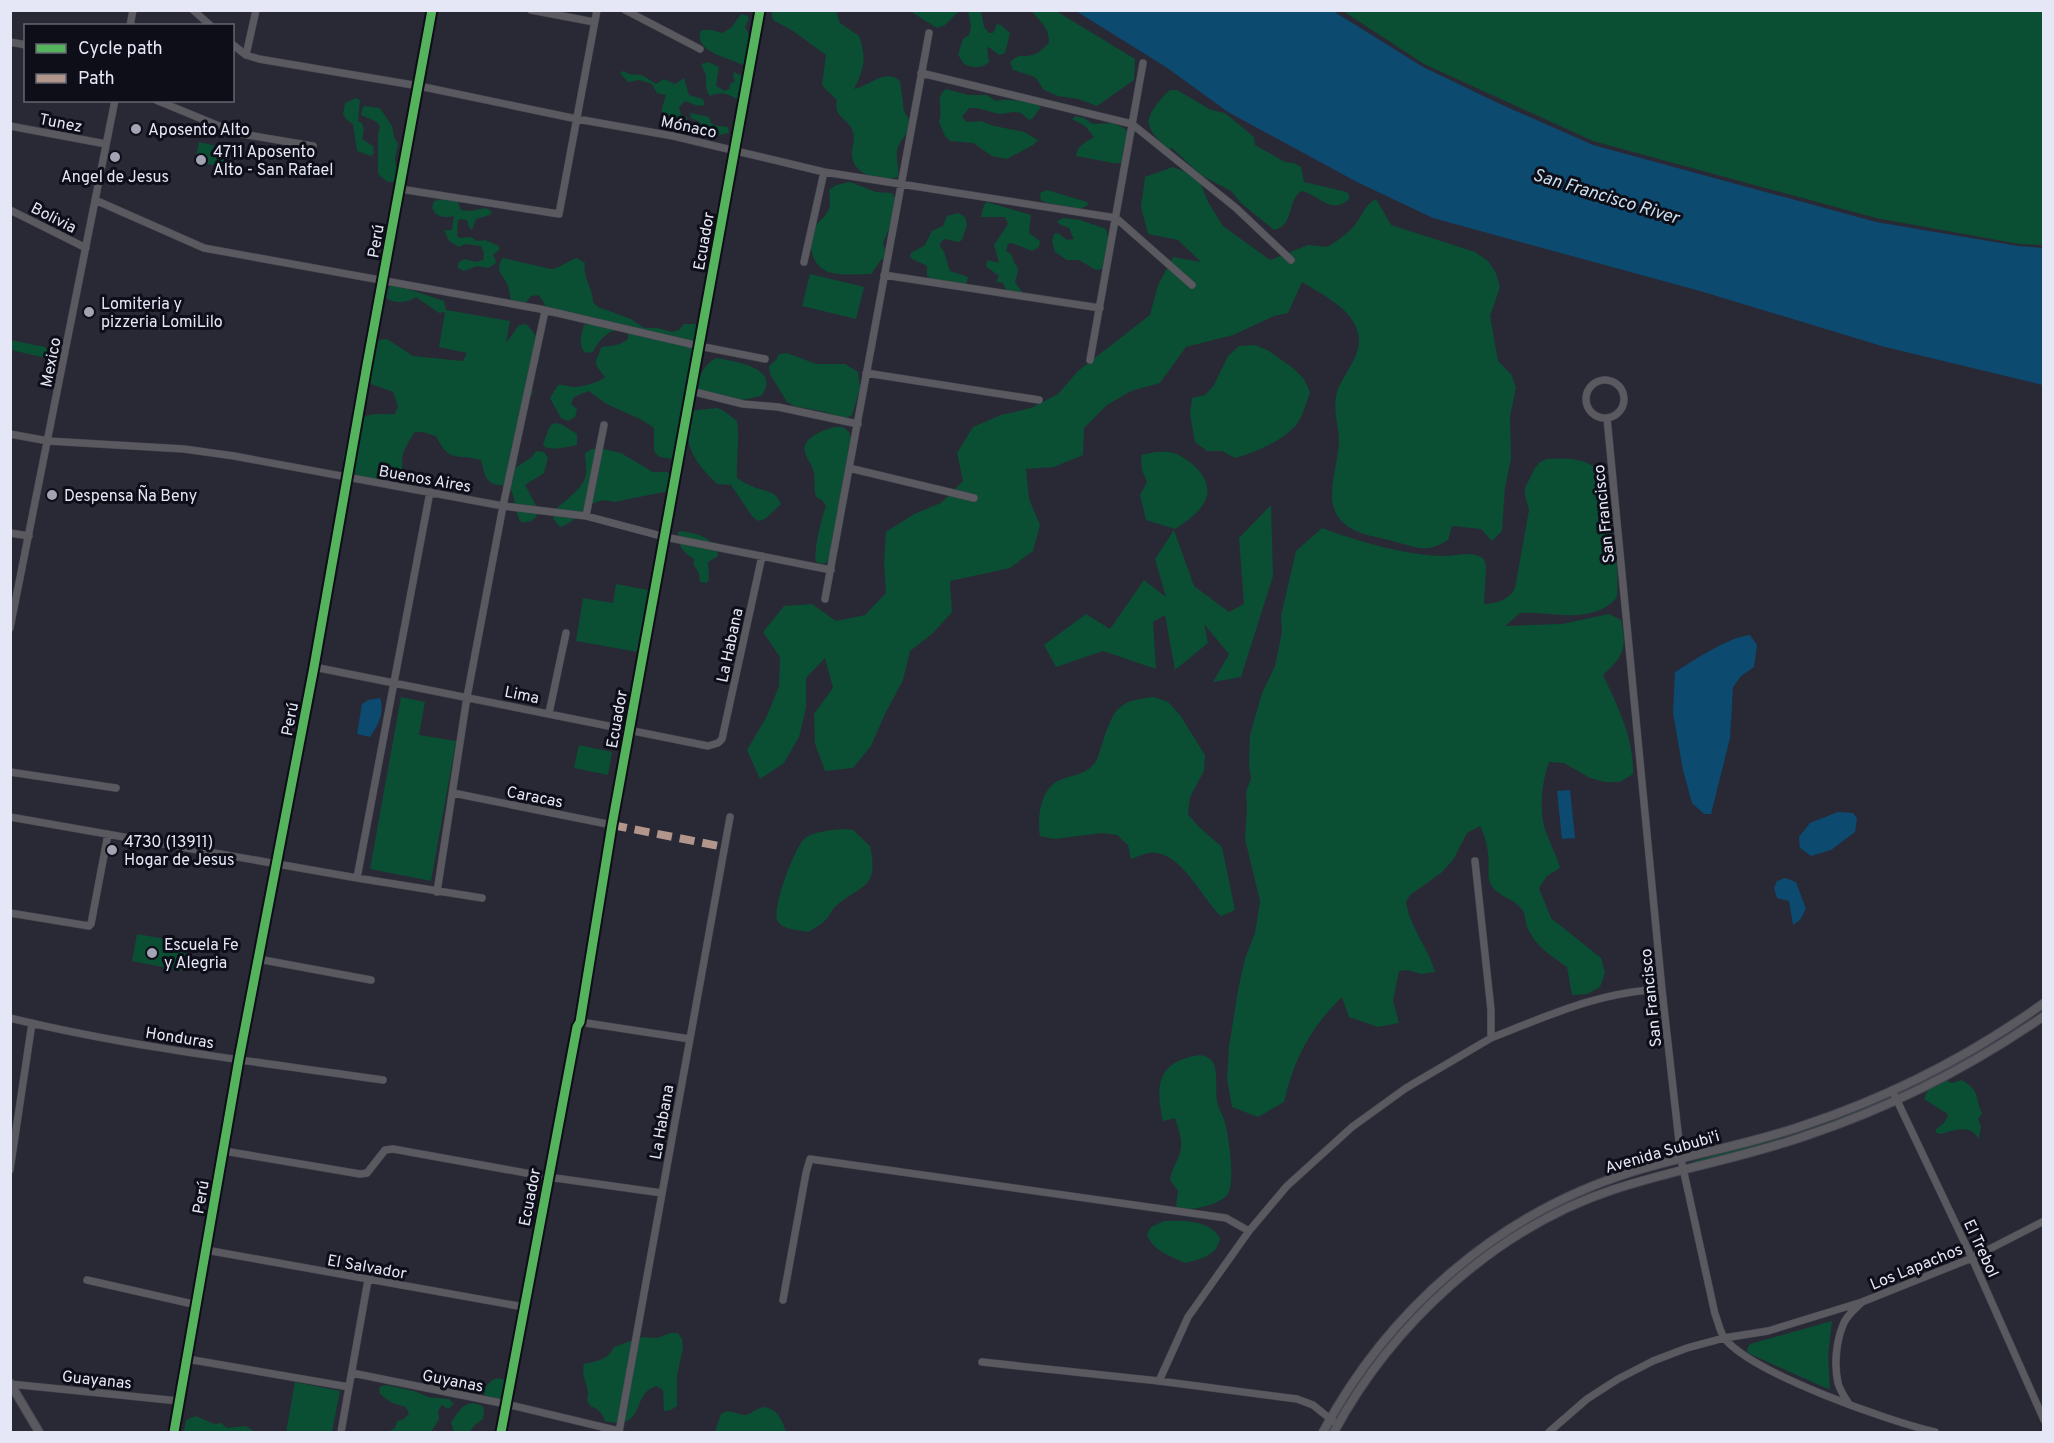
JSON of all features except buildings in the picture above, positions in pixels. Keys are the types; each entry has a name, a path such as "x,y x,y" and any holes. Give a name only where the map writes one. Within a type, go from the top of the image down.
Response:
{"street":[{"path":"193,10 209,24"},
{"path":"246,55 256,10"},
{"name":"Perú","path":"174,1432 239,1059 314,667 432,10"},
{"path":"531,10 594,22"},
{"path":"400,189 559,214 597,10"},
{"path":"625,10 700,49"},
{"name":"Ecuador","path":"501,1432 548,1177 577,1027 580,1022 612,825 760,10"},
{"path":"825,598 929,33"},
{"name":"Mónaco","path":"234,46 246,55 673,136 824,172 1116,218"},
{"path":"1090,360 1143,63"},
{"path":"921,73 1132,124 1236,208 1291,260"},
{"name":"Mexico","path":"10,628 115,102"},
{"path":"161,102 236,133 313,146"},
{"name":"Tunez","path":"10,126 106,144"},
{"path":"804,261 824,172"},
{"path":"95,200 204,248 545,311 765,359"},
{"name":"Bolivia","path":"10,210 86,248"},
{"path":"1116,218 1192,285"},
{"path":"884,275 1100,308"},
{"path":"437,891 467,697 545,311"},
{"path":"867,373 1039,400"},
{"path":"1603,380 1616,383 1623,394 1624,404 1621,410 1613,417 1607,418 1594,415 1587,403 1588,391 1603,380"},
{"path":"691,391 743,404 778,407 858,424"},
{"name":"San Francisco","path":"1607,418 1662,990 1681,1159 1715,1314 1724,1338 1745,1357 1784,1377 1849,1404 1915,1428 1935,1432"},
{"path":"586,516 604,425"},
{"name":"Buenos Aires","path":"10,434 48,441 184,449 234,456 504,506 586,516 665,537 831,570"},
{"path":"849,468 974,498"},
{"path":"357,878 429,492"},
{"path":"10,533 29,536"},
{"name":"La Habana","path":"722,739 762,556"},
{"path":"549,713 566,633"},
{"name":"Lima","path":"314,667 708,746 722,739"},
{"path":"10,772 116,788"},
{"name":"Caracas","path":"453,794 612,825"},
{"path":"10,817 482,898"},
{"name":"La Habana","path":"619,1432 730,817"},
{"path":"10,913 86,927 91,924 108,834"},
{"path":"1475,861 1491,1010 1491,1038"},
{"path":"258,959 371,980"},
{"path":"1159,1381 1188,1317 1248,1231 1287,1186 1352,1127 1406,1088 1491,1038 1579,1005 1627,992 1662,990"},
{"name":"Avenida Sububi'i","path":"1323,1432 1351,1384 1412,1308 1464,1261 1515,1226 1572,1195 1634,1171 1784,1132 1834,1115 1944,1065 2043,1003"},
{"name":"Avenida Sububi'i","path":"1336,1429 1359,1391 1404,1333 1446,1290 1520,1234 1576,1204 1610,1190 1806,1136 1896,1101 1947,1076 2043,1016"},
{"name":"Honduras","path":"10,1017 94,1036 383,1080"},
{"path":"580,1022 690,1039"},
{"path":"10,1170 32,1023"},
{"name":"El Trebol","path":"1892,1090 1972,1258 2043,1420"},
{"path":"224,1151 360,1174 367,1173 385,1150 393,1149 548,1177 662,1193"},
{"path":"783,1300 810,1159 1226,1218 1248,1231"},
{"name":"Los Lapachos","path":"1549,1432 1587,1399 1618,1379 1653,1361 1687,1348 1724,1338 1768,1331 1862,1302 1972,1258 2043,1221"},
{"name":"El Salvador","path":"206,1250 524,1307"},
{"path":"87,1280 197,1305"},
{"path":"341,1432 368,1280"},
{"path":"1849,1404 1838,1384 1836,1361 1843,1324 1862,1302"},
{"path":"187,1359 349,1388"},
{"path":"982,1362 1298,1399 1313,1405 1330,1419 1336,1429"},
{"name":"Guyanas","path":"352,1373 506,1404 619,1432"},
{"path":"11,1383 39,1432"},
{"name":"Guayanas","path":"11,1383 179,1401"}],"green space":[{"path":"771,11 836,11 840,23 859,36 863,63 854,89 888,76 900,81 904,111 911,123 898,147 898,177 885,179 870,176 863,173 854,163 852,153 854,138 851,127 839,115 836,107 837,101 822,85 826,55 793,31 773,20"},
{"path":"910,11 959,11 945,25 937,28"},
{"path":"968,11 981,11 984,27 989,33 993,33 997,24 1010,33 1005,53 999,55 987,47 989,62 980,67 964,64 958,55 963,39 969,35 971,27"},
{"path":"1032,11 1056,11 1135,59 1134,80 1097,106 1044,90 1035,77 1013,70 1010,62 1014,59 1035,54 1049,43 1046,28"},
{"path":"1343,11 2043,11 2043,245 2019,244 1876,218 1593,141 1424,64"},
{"path":"741,14 748,16 745,27 752,40 748,60 743,65 713,53 702,44 700,37 701,30 722,33 731,28"},
{"path":"708,62 719,67 716,86 725,91 729,89 730,84 735,81 734,72 742,76 740,90 748,93 750,98 743,102 723,94 710,96 706,75 701,64"},
{"path":"623,71 642,75 656,84 664,79 675,84 684,78 689,95 703,99 705,105 698,106 685,101 679,107 681,115 687,117 687,121 680,126 667,123 671,117 662,115 666,95 657,93 652,84 639,80 628,82 620,73"},
{"path":"946,89 968,95 987,95 996,101 1019,101 1041,107 1029,120 1021,113 999,114 977,108 969,108 962,117 967,122 981,121 1024,132 1038,140 1007,159 992,156 973,143 950,141 945,136 939,122 940,100 942,92"},
{"path":"1170,90 1177,90 1211,110 1225,113 1254,137 1255,145 1285,162 1301,167 1304,182 1347,192 1350,198 1343,203 1331,205 1301,191 1294,201 1285,224 1274,230 1241,203 1231,191 1201,175 1172,148 1167,149 1153,133 1149,118 1157,104"},
{"path":"356,98 360,100 358,121 362,123 364,130 362,139 373,146 374,153 371,156 357,151 353,124 343,114 345,103"},
{"path":"363,107 380,108 392,126 398,144 395,159 398,179 393,182 385,180 378,174 380,127 377,122 361,115"},
{"path":"690,113 709,117 714,125 728,127 729,133 719,135 715,132 715,136 698,137 696,130 700,122 691,118"},
{"path":"1076,116 1093,124 1112,123 1124,128 1129,134 1121,163 1076,156 1080,146 1094,137 1085,126 1072,119"},
{"path":"199,142 230,149 226,168 195,161"},
{"path":"1173,167 1198,177 1208,202 1223,226 1270,260 1308,245 1327,247 1351,229 1363,211 1376,199 1391,225 1475,252 1488,261 1496,273 1500,287 1490,316 1498,361 1511,374 1516,388 1510,416 1511,458 1505,488 1502,531 1492,541 1481,529 1452,526 1448,540 1434,547 1422,548 1369,536 1347,526 1338,517 1333,506 1332,494 1339,442 1335,411 1336,398 1340,385 1356,356 1358,333 1355,324 1343,309 1302,282 1288,313 1274,316 1233,335 1186,347 1160,383 1131,391 1107,405 1084,428 1083,455 1054,467 1026,469 1029,499 1040,525 1033,551 1010,568 950,581 952,612 932,634 910,651 903,680 871,746 853,768 825,771 815,744 814,714 833,688 825,658 806,678 806,708 799,737 784,763 760,779 747,750 767,716 779,686 780,657 763,632 784,606 812,604 836,621 865,615 886,593 884,563 886,532 914,514 941,503 963,481 957,453 973,427 1001,415 1031,408 1058,394 1078,371 1150,315 1158,285 1173,257 1201,262 1178,240 1148,234 1141,207 1145,177"},
{"path":"850,182 876,192 892,193 896,200 883,243 887,256 881,260 871,274 828,272 816,262 811,250 812,229 829,208 829,190 836,185"},
{"path":"1047,190 1087,202 1088,205 1080,209 1044,202 1041,200 1040,193"},
{"path":"446,198 457,200 461,210 486,208 492,212 490,215 476,219 472,230 467,220 460,219 457,236 471,237 477,241 485,240 499,246 499,250 493,255 495,264 488,268 477,266 464,271 458,268 458,263 464,259 476,262 483,260 484,253 481,246 465,244 459,247 449,241 444,230 452,230 454,216 439,215 432,208 434,201"},
{"path":"987,202 1031,215 1029,233 1040,241 1039,247 1032,251 1012,243 1008,244 1006,251 1012,255 1017,267 1015,282 1023,293 1013,295 1006,290 1003,283 996,282 999,276 987,267 988,260 999,263 994,245 1008,224 1005,217 981,217"},
{"path":"958,213 965,217 967,225 962,240 959,242 944,239 940,246 950,271 968,277 966,285 931,279 927,276 927,266 910,256 911,253 925,245 932,231 943,226 947,216"},
{"path":"1064,218 1080,220 1106,229 1110,245 1105,267 1094,269 1079,260 1067,260 1055,252 1052,241 1054,234 1058,233 1067,240 1074,239 1069,228 1057,221"},
{"path":"503,258 551,269 577,258 585,263 585,273 593,302 598,307 631,319 644,328 658,328 672,332 679,330 684,324 699,324 701,332 685,388 681,412 687,453 685,456 674,459 659,457 654,451 654,428 605,403 588,391 574,397 571,404 577,409 575,417 568,421 561,418 550,398 558,385 579,387 605,377 596,362 601,347 624,342 628,339 628,332 612,331 599,342 593,352 585,353 581,346 581,336 584,325 591,324 568,315 554,317 538,295 531,296 526,302 511,303 508,286 499,269"},
{"path":"810,274 864,287 856,319 802,306"},
{"path":"390,283 444,301 446,310 510,321 506,343 519,325 526,324 532,331 540,351 537,365 529,379 533,392 523,413 524,428 516,449 517,464 514,469 532,457 536,451 544,452 548,458 544,473 525,485 539,511 532,520 521,522 511,490 507,486 488,480 481,460 450,454 445,451 436,436 415,432 404,451 403,472 399,477 365,482 346,466 343,459 351,432 358,421 370,415 395,414 398,406 393,392 371,384 369,376 372,345 378,340 387,339 413,356 463,361 467,353 439,347 445,312 439,313 416,297 401,302 389,300 386,298"},
{"path":"11,340 45,347 48,351 47,355 42,357 11,350"},
{"path":"1255,345 1269,351 1304,379 1310,392 1301,416 1295,426 1280,438 1252,452 1235,458 1222,451 1207,451 1195,442 1190,414 1192,398 1205,395 1214,385 1228,356 1239,346"},
{"path":"787,353 816,364 845,364 858,372 860,388 852,415 845,419 826,412 794,406 787,402 770,374 769,366 779,354"},
{"path":"716,358 744,364 761,372 766,379 766,386 761,396 737,401 701,393 697,387 699,379 706,366"},
{"path":"717,408 737,421 737,478 770,492 779,499 781,504 765,519 758,521 752,516 731,485 717,484 694,456 684,421 690,411"},
{"path":"554,423 561,424 577,434 577,445 556,449 545,447 543,444 550,426"},
{"path":"835,427 843,427 849,432 851,438 848,453 850,476 829,560 824,564 816,562 815,557 818,534 826,506 816,497 814,472 805,447 810,438"},
{"path":"600,448 621,453 653,472 667,472 674,476 674,490 614,502 597,502 568,524 560,527 552,513 573,494 585,479 585,453"},
{"path":"1169,452 1180,456 1198,469 1206,481 1207,495 1202,506 1175,529 1146,520 1140,495 1147,482 1142,470 1141,455"},
{"path":"1547,459 1570,459 1585,462 1602,476 1616,551 1617,597 1607,606 1584,614 1520,613 1505,626 1562,624 1609,614 1621,620 1624,638 1622,651 1616,662 1603,675 1628,735 1633,774 1620,782 1605,782 1590,778 1564,763 1549,762 1542,800 1545,828 1560,868 1547,876 1539,888 1551,918 1601,958 1605,973 1600,987 1587,994 1572,995 1567,967 1535,941 1520,907 1498,893 1491,885 1487,846 1480,826 1467,833 1453,860 1441,873 1410,895 1406,902 1411,920 1435,972 1421,974 1407,970 1399,971 1393,1001 1399,1023 1378,1027 1349,1017 1342,997 1321,1020 1305,1045 1298,1058 1284,1102 1258,1117 1232,1107 1227,1079 1229,1047 1238,990 1245,959 1255,933 1260,901 1245,839 1246,792 1251,779 1250,735 1262,693 1275,666 1282,632 1281,616 1296,551 1322,528 1398,551 1444,556 1464,554 1479,556 1484,559 1486,566 1484,604 1498,602 1509,596 1515,588 1529,510 1525,488 1535,468"},
{"path":"1271,505 1273,576 1241,677 1213,682 1229,654 1204,624 1208,643 1175,670 1165,615 1153,622 1156,669 1103,651 1056,667 1044,645 1086,614 1110,629 1144,580 1166,597 1155,559 1174,530 1194,586 1229,612 1244,604 1239,538"},
{"path":"678,532 705,538 717,550 718,556 708,562 709,580 706,583 700,582 699,574 693,563 695,560 684,552 680,545"},
{"path":"616,584 648,590 638,652 576,641 583,598 613,603"},
{"path":"401,697 425,702 419,735 456,741 431,881 370,869"},
{"path":"1154,697 1168,702 1180,715 1205,755 1204,771 1190,797 1188,814 1222,847 1235,910 1221,916 1181,866 1160,854 1149,853 1131,859 1128,845 1117,835 1102,833 1054,839 1040,836 1041,805 1048,790 1060,780 1085,771 1093,765 1110,722 1118,709 1132,701"},
{"path":"579,745 612,752 608,775 574,768"},
{"path":"853,830 870,846 872,870 866,884 835,907 821,924 808,932 781,925 776,916 780,894 789,867 804,839 823,831"},
{"path":"137,934 188,943 182,971 132,961"},
{"path":"1200,1055 1210,1059 1214,1064 1217,1101 1225,1123 1230,1149 1231,1181 1230,1189 1222,1200 1186,1209 1176,1206 1178,1191 1170,1180 1180,1151 1180,1137 1175,1118 1163,1121 1159,1096 1162,1077 1167,1069 1186,1058"},
{"path":"1945,1079 1951,1083 1962,1080 1975,1091 1982,1114 1978,1119 1981,1126 1979,1139 1967,1130 1941,1134 1935,1130 1944,1123 1948,1116 1924,1099 1932,1086"},
{"path":"1879,1101 1879,1103 1834,1121 1788,1136 1695,1163 1694,1161 1804,1130"},
{"path":"1164,1221 1203,1224 1216,1232 1220,1238 1216,1249 1207,1256 1185,1263 1163,1252 1153,1245 1147,1234 1151,1227"},
{"path":"1832,1321 1828,1356 1830,1388 1828,1389 1748,1353 1747,1349 1750,1344"},
{"path":"678,1333 683,1347 677,1376 677,1406 664,1411 663,1390 656,1386 648,1390 633,1417 618,1423 605,1421 600,1412 590,1406 587,1400 588,1390 583,1374 584,1364 602,1359 609,1355 614,1347 642,1337 657,1338"},
{"path":"497,1378 505,1380 511,1386 513,1394 507,1404 485,1398 487,1386"},
{"path":"295,1382 340,1391 332,1432 286,1432"},
{"path":"386,1385 414,1391 428,1397 449,1399 454,1404 448,1409 442,1405 438,1411 439,1419 431,1432 388,1432 395,1428 397,1421 409,1414 406,1407 392,1403 380,1394 379,1387"},
{"path":"473,1403 484,1408 483,1419 469,1432 454,1432 451,1422 462,1408"},
{"path":"762,1407 778,1415 786,1432 715,1432 721,1414 727,1411 745,1415"},
{"path":"196,1416 214,1424 221,1423 227,1428 246,1426 255,1432 184,1432 186,1420"}],"water":[{"name":"San Francisco River","path":"1076,11 1333,11 1423,67 1593,145 1876,222 2018,246 2043,248 2043,385 1885,347 1700,291 1433,218 1357,182 1228,112 1166,67"},
{"path":"1750,635 1757,645 1754,667 1741,676 1733,687 1730,738 1711,814 1704,814 1692,803 1683,770 1673,713 1675,672 1731,640"},
{"path":"380,698 381,714 370,737 357,734 362,704 368,700"},
{"path":"1570,790 1575,838 1562,839 1557,791"},
{"path":"1838,812 1853,813 1857,818 1855,832 1831,850 1811,856 1800,848 1799,837 1810,823"},
{"path":"1785,878 1796,882 1806,909 1800,920 1793,925 1789,901 1777,898 1774,888 1777,881"}],"marked path":[{"path":"612,825 724,847"}],"cycle path":[{"path":"174,1432 239,1059 314,667 432,10"},
{"path":"501,1432 577,1027 580,1022 612,825 760,10"}],"place":[{"name":"Aposento Alto","path":"136,129"},
{"name":"Angel de Jesus","path":"115,157"},
{"name":"4711 Aposento Alto - San Rafael","path":"201,160"},
{"name":"Lomiteria y pizzeria LomiLilo","path":"89,312"},
{"name":"Despensa Ña Beny","path":"52,495"},
{"name":"4730 (13911) Hogar de Jesus","path":"112,850"},
{"name":"Escuela Fe y Alegria","path":"152,953"}]}
